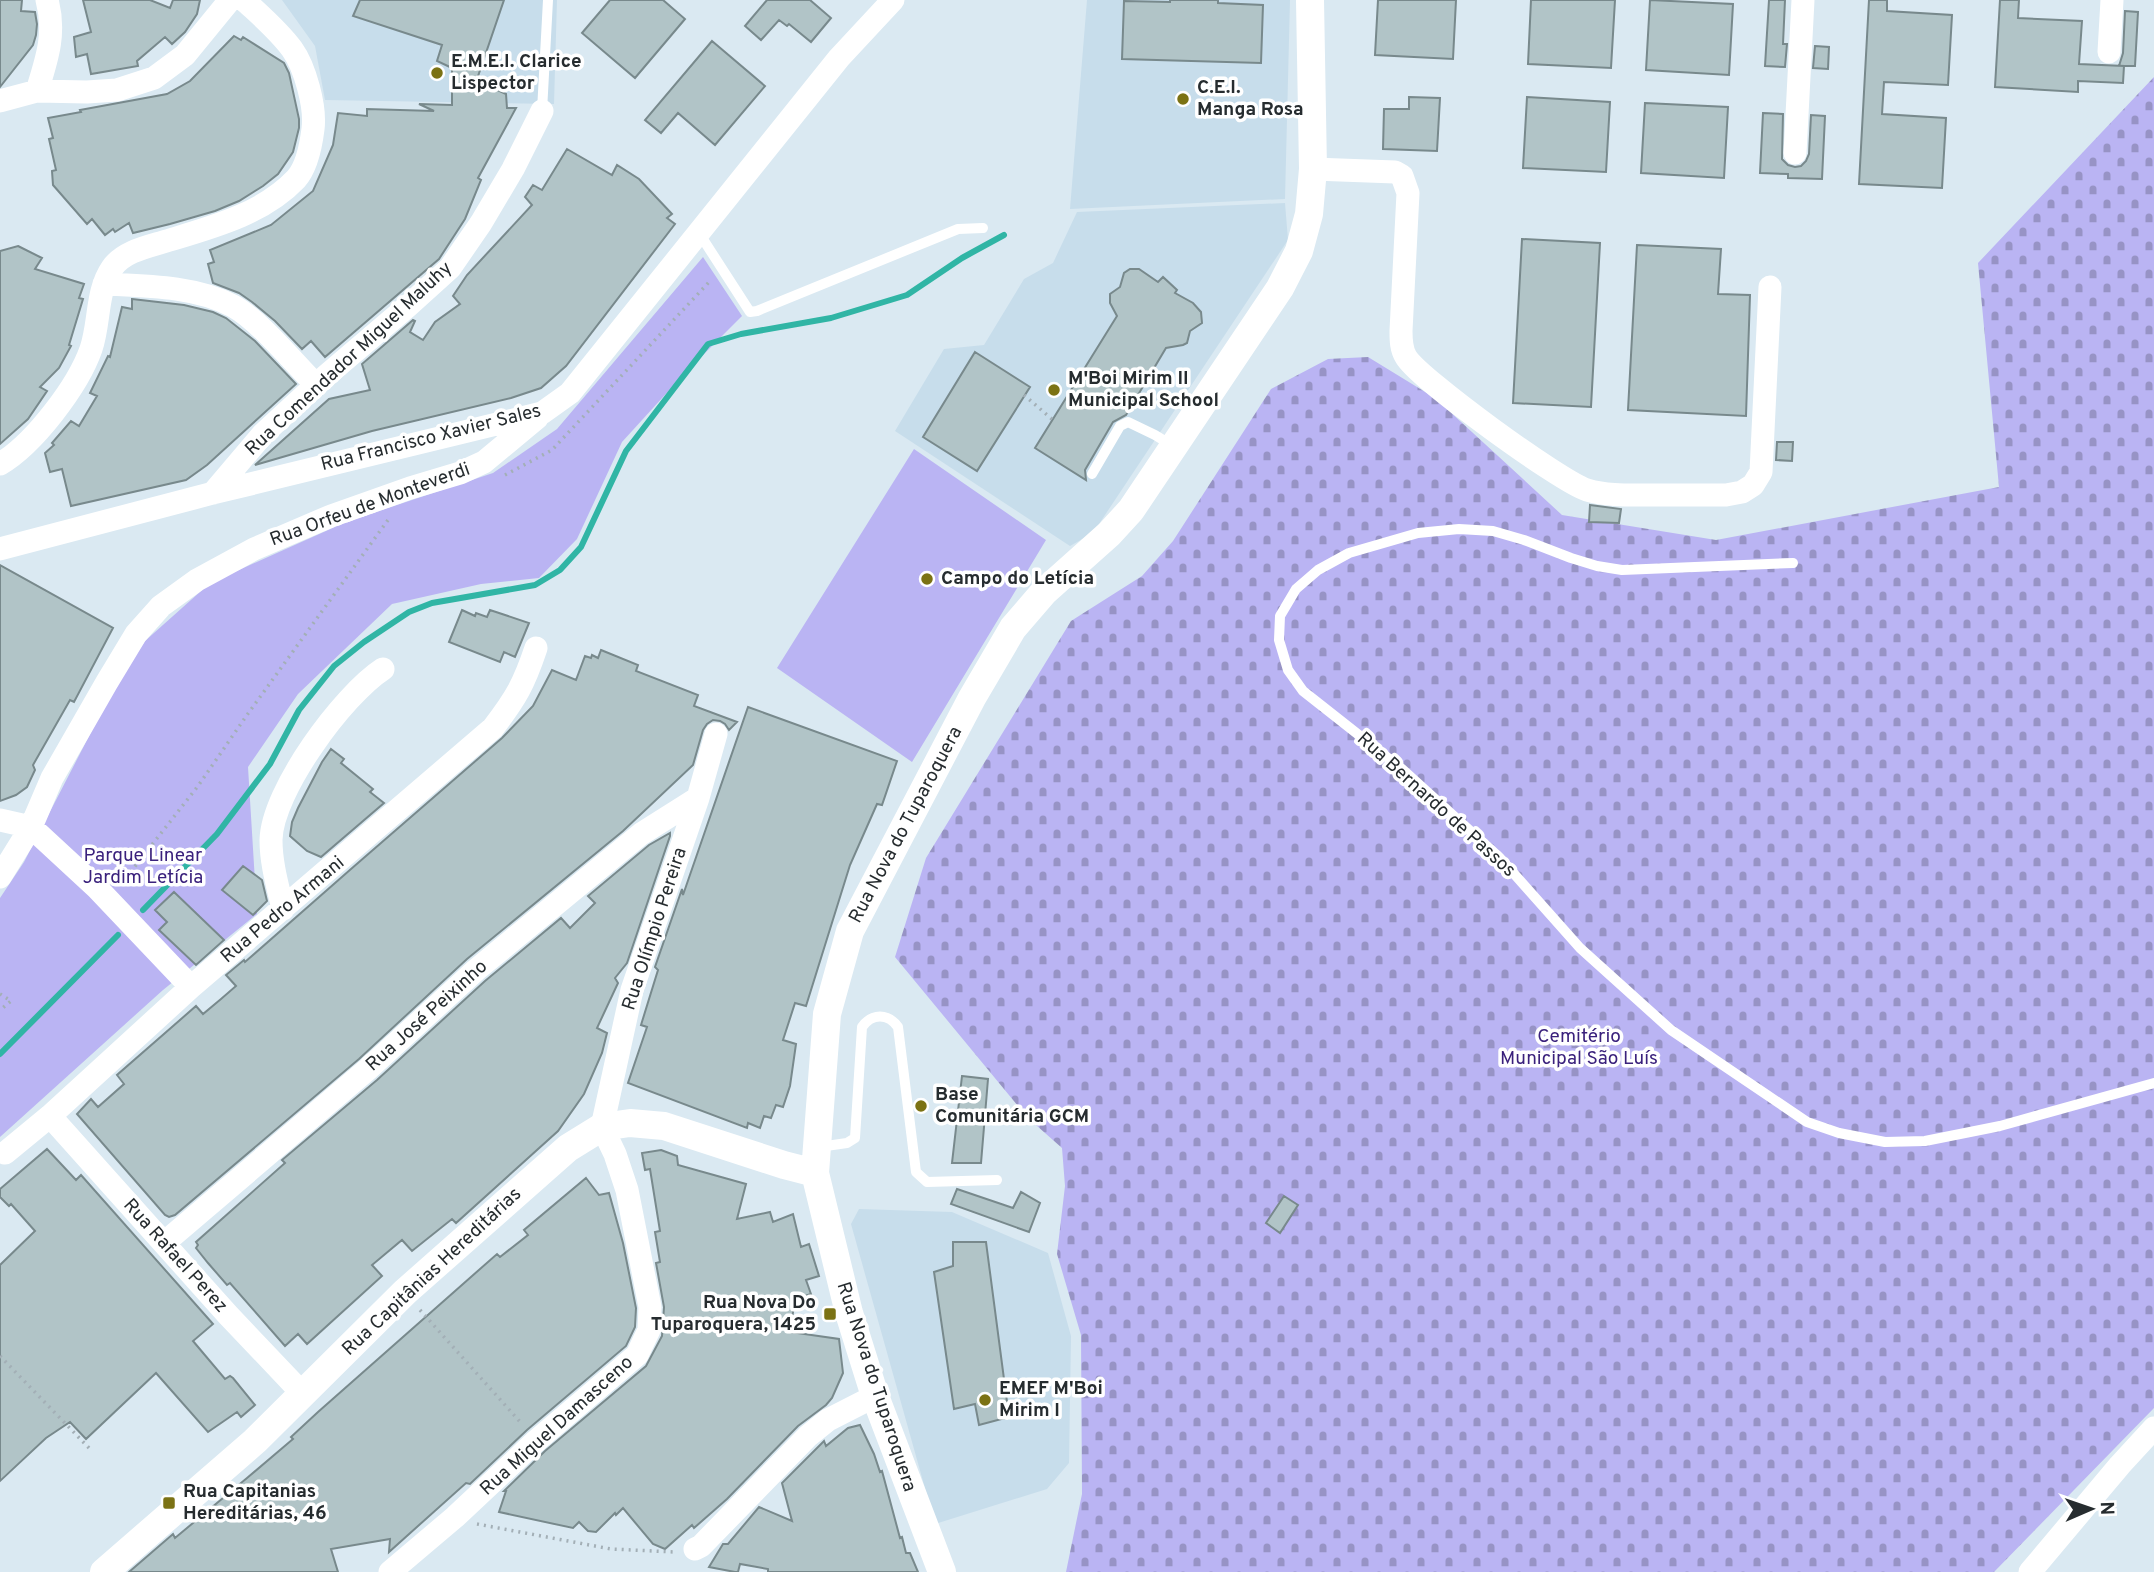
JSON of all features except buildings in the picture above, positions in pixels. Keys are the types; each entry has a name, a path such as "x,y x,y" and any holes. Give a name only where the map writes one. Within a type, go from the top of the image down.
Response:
{"street":[{"path":"37,91 50,47 51,17 47,0"},
{"path":"0,101 37,91 117,90 154,78 184,55 230,0"},
{"path":"0,464 28,441 70,390 91,349 104,284 113,266 136,250 235,218 269,201 297,177 311,147 314,121 308,85 293,50 244,0"},
{"name":"Rua Francisco Xavier Sales","path":"0,550 213,492 542,413 570,393 839,58 893,0"},
{"name":"Rua Nova do Tuparoquera","path":"942,1572 876,1396 849,1313 816,1160 827,1014 850,931 972,698 1013,628 1044,592 1109,534 1131,510 1280,288 1299,251 1309,214 1313,169 1310,0"},
{"path":"1795,153 1802,0"},
{"path":"2109,52 2112,0"},
{"name":"Rua Comendador Miguel Maluhy","path":"213,492 263,435 450,268 513,169 542,111"},
{"path":"1313,169 1395,172 1402,176 1408,193 1401,331 1401,345 1406,358 1417,370 1481,420 1558,475 1585,489 1611,495 1726,495 1742,492 1754,485 1761,472 1770,287"},
{"path":"104,284 174,288 233,306 261,329 316,386"},
{"name":"Rua Orfeu de Monteverdi","path":"0,877 31,827 52,778 107,682 136,634 161,606 197,580 254,549 331,516 460,473 484,462 542,413"},
{"name":"Rua Pedro Armani","path":"5,1153 50,1116 191,987 493,728 515,699 536,648"},
{"path":"283,909 274,870 271,840 274,820 320,733 370,677 383,668"},
{"name":"Rua Olímpio Pereira","path":"602,1127 632,990 698,798 716,734"},
{"name":"Rua José Peixinho","path":"163,1243 368,1069 476,970 641,834 698,798"},
{"path":"0,820 31,827 108,899 191,987"},
{"name":"Rua Rafael Perez","path":"50,1116 302,1394"},
{"name":"Rua Capitânias Hereditárias","path":"104,1572 255,1441 405,1292 568,1148 602,1127 630,1123 664,1126 784,1165 816,1160"},
{"name":"Rua Miguel Damasceno","path":"390,1572 637,1355 649,1330 650,1307 627,1190 615,1154 602,1127"},
{"path":"695,1549 701,1546 808,1436 828,1420 876,1396"},
{"path":"2030,1572 2154,1428"}],"lane":[{"path":"542,111 548,0"},
{"path":"699,233 750,312 958,229 984,228"},
{"path":"1092,474 1120,426 1128,422 1173,446"},
{"name":"Rua Bernardo de Passos","path":"1793,563 1622,570 1597,566 1493,531 1459,529 1418,533 1349,553 1318,570 1296,589 1280,616 1279,640 1288,670 1303,691 1402,769 1500,858 1580,948 1671,1030 1807,1122 1839,1133 1885,1142 1926,1141 2000,1126 2154,1083"},
{"path":"816,1160 855,1138 862,1027 872,1018 882,1016 892,1019 898,1027 916,1172 927,1182 997,1180"}],"path":[{"path":"503,476 552,450 722,268"},
{"path":"1024,395 1053,420"},
{"path":"376,525 399,516"},
{"path":"108,899 198,786 388,520"},
{"path":"0,994 11,1001 0,1010"},
{"path":"405,1292 536,1441"},
{"path":"0,1356 89,1448"},
{"path":"455,1517 484,1527 611,1549 682,1553 695,1549"}],"shaded area":[{"name":"E.M.E.I. Clarice Lispector","path":"282,0 557,0 554,104 325,100 315,46"},
{"name":"C.E.I. Manga Rosa","path":"1087,0 1290,0 1285,199 1070,209"},
{"name":"M'Boi Mirim II Municipal School","path":"1285,203 1288,240 1093,533 1070,546 895,431 944,349 984,345 1024,279 1053,263 1077,212"},
{"name":"EMEF M'Boi Mirim I","path":"859,1209 952,1212 1048,1253 1071,1336 1069,1463 1047,1489 935,1524 851,1224"}],"green space":[{"name":"Cemitério Municipal São Luís","path":"2154,77 2154,1408 1994,1572 1066,1572 1082,1494 1081,1335 1057,1254 1065,1186 1062,1148 1028,1118 895,957 926,858 1071,621 1142,576 1173,541 1271,389 1328,359 1368,357 1435,398 1562,515 1716,540 1999,487 1978,263"},
{"name":"Parque Linear Jardim Letícia","path":"703,257 742,316 622,442 577,539 539,578 481,584 392,604 298,694 248,767 257,914 163,990 0,1137 0,898 24,862 118,680 145,641 210,583 346,522 493,473 557,429"},
{"name":"Campo do Letícia","path":"914,449 1046,540 912,762 777,668"}],"waterway":[{"path":"143,910 217,834 270,764 299,710 334,666 409,612 432,603 535,585 560,570 581,547 626,451 708,344 741,334 831,318 907,295 962,258 1004,235"},
{"path":"0,1054 118,935"}],"place":[{"name":"E.M.E.I. Clarice Lispector","path":"437,73"},
{"name":"C.E.I. Manga Rosa","path":"1183,99"},
{"name":"M'Boi Mirim II Municipal School","path":"1054,390"},
{"name":"Campo do Letícia","path":"927,579"},
{"name":"Base Comunitária GCM","path":"921,1106"},
{"name":"Rua Nova Do Tuparoquera, 1425","path":"830,1314"},
{"name":"EMEF M'Boi Mirim I","path":"985,1400"},
{"name":"Rua Capitanias Hereditárias, 46","path":"169,1503"}]}
